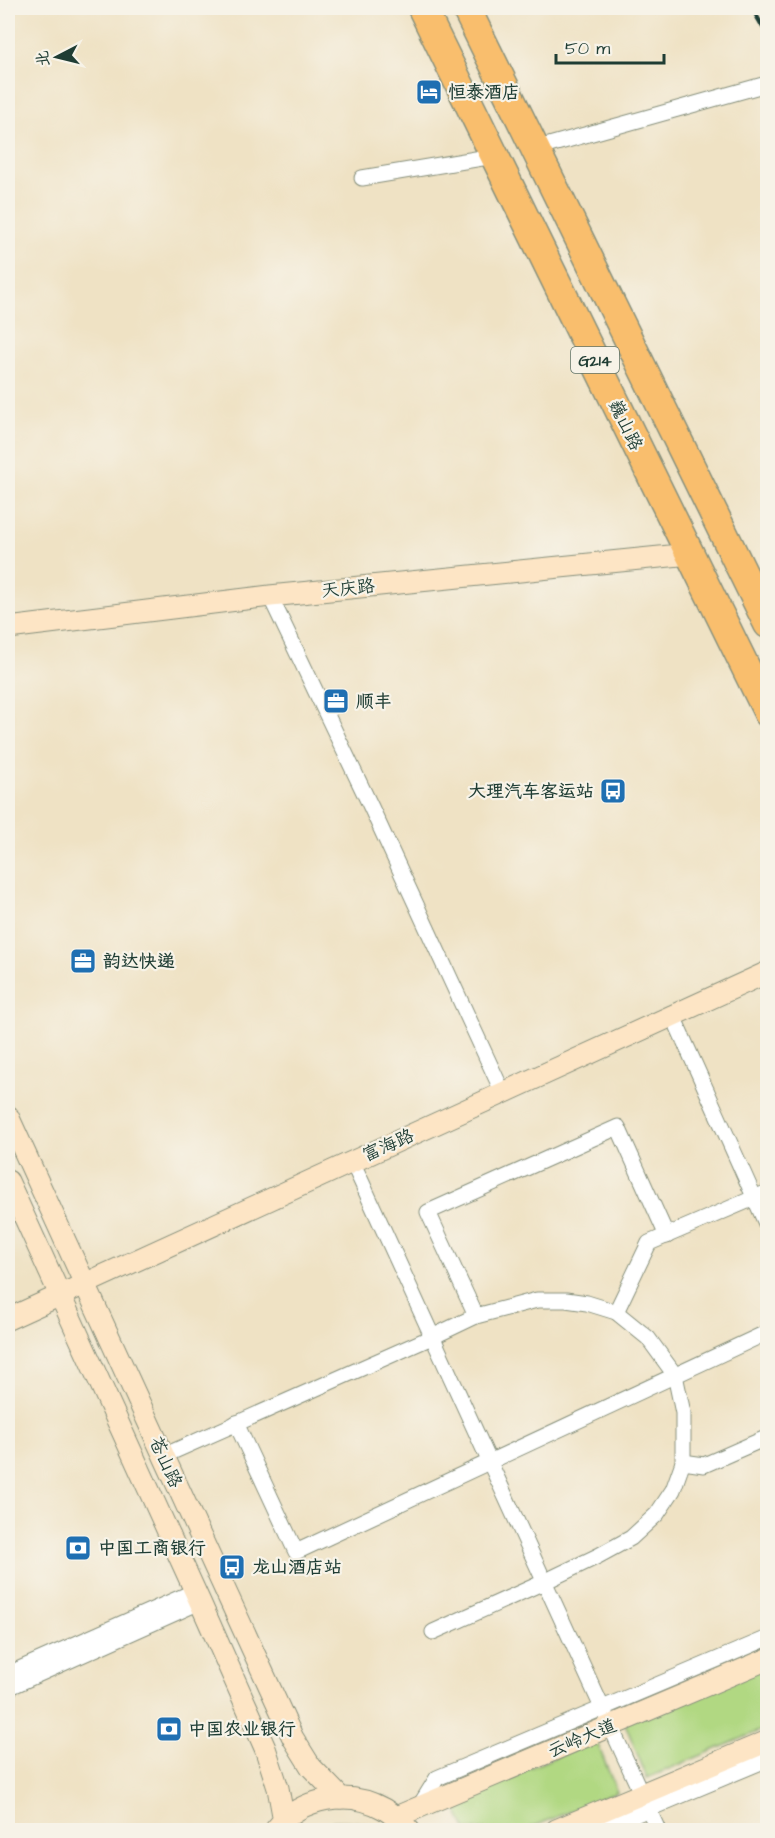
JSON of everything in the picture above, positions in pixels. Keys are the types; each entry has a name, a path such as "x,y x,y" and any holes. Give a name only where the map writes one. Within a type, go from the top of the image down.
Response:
{"highway":[{"name":"巍山路","path":"422,8 768,713"},
{"name":"G214","path":"466,8 768,624"},
{"path":"494,156 535,149"}],"street":[{"path":"535,149 763,85 768,91"},
{"path":"362,178 494,156"},
{"name":"天庆路","path":"8,628 270,596 690,554"},
{"path":"270,596 371,807 503,1093"},
{"name":"富海路","path":"8,1318 768,972"},
{"path":"673,1016 761,1195 768,1228"},
{"name":"苍山路","path":"8,1116 292,1738 311,1767 341,1798"},
{"path":"476,1316 428,1212 618,1127 667,1236"},
{"path":"352,1161 658,1830"},
{"name":"苍山路","path":"8,1181 268,1756 278,1788 279,1826"},
{"path":"616,1312 649,1243 761,1195"},
{"path":"163,1456 476,1316 537,1300 587,1303 616,1312 648,1338 675,1375 683,1413 683,1462 673,1490 657,1514 631,1538 544,1582 433,1632"},
{"path":"236,1423 296,1552 768,1332"},
{"path":"683,1462 704,1465 768,1437"},
{"path":"8,1674 198,1597"},
{"path":"8,1688 198,1597"},
{"path":"606,1717 768,1638"},
{"name":"云岭大道","path":"403,1824 419,1808 606,1717 768,1659"},
{"path":"599,1830 645,1802 768,1741"},
{"path":"556,1830 768,1759"},
{"path":"279,1826 304,1806 320,1800 341,1798 368,1802 383,1808 403,1824"}],"green space":[{"path":"767,1661 767,1728 647,1778 624,1721"},
{"path":"596,1740 617,1792 525,1830 466,1830 453,1800"},
{"path":"334,1821 362,1823 377,1830 310,1830"}],"railway":[{"path":"752,8 768,36"}],"place":[{"name":"恒泰酒店","path":"429,92"},
{"name":"顺丰","path":"336,701"},
{"name":"大理汽车客运站","path":"613,791"},
{"name":"韵达快递","path":"83,961"},
{"name":"中国工商银行","path":"78,1548"},
{"name":"龙山酒店站","path":"232,1567"},
{"name":"中国农业银行","path":"169,1729"}]}
